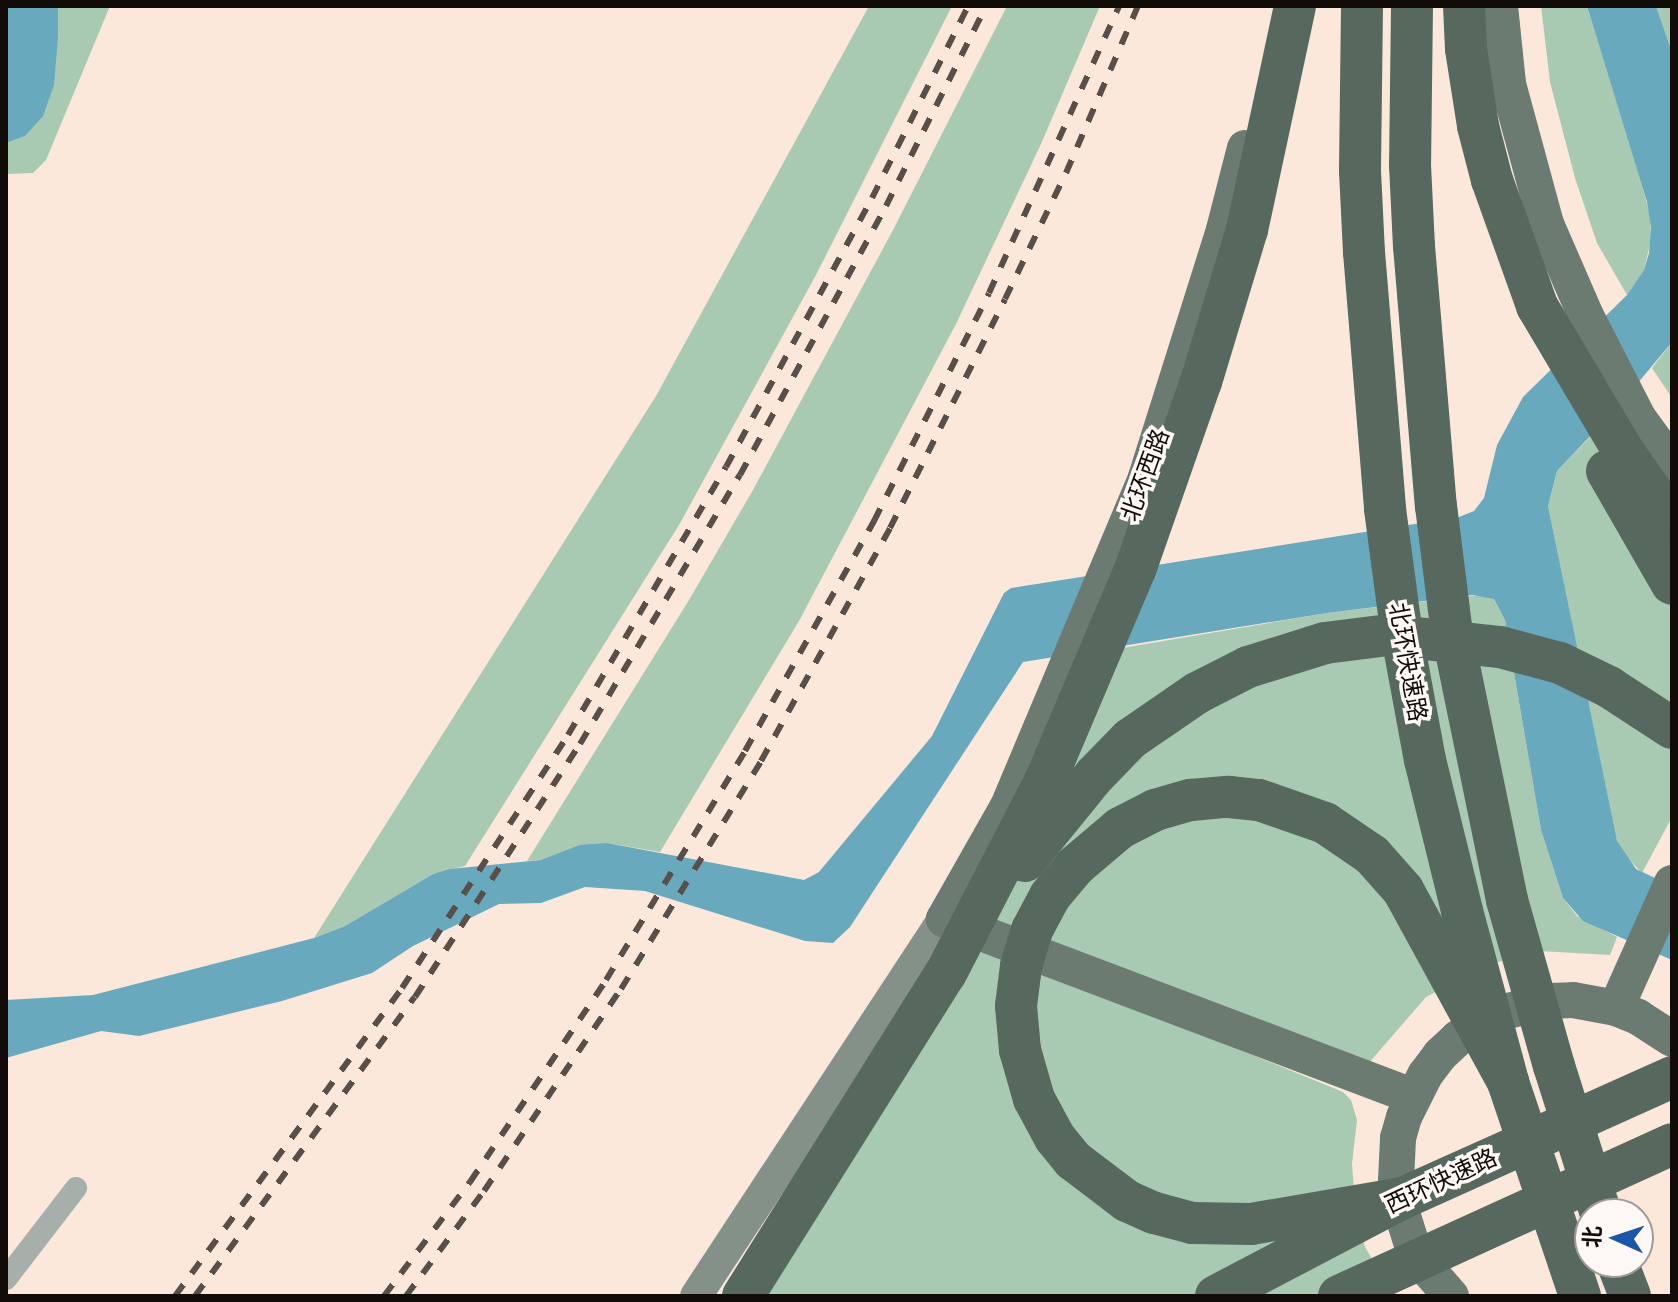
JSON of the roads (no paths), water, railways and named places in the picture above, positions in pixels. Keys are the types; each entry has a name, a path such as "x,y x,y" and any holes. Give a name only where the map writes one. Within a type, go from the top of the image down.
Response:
{"highway":[{"path":"946,973 1073,720 1135,570 1201,382 1247,230 1295,6"},
{"name":"北环快速路","path":"1362,6 1360,157 1364,252 1385,509 1402,636 1425,760 1508,1082 1577,1291"},
{"name":"北环快速路","path":"1412,6 1410,165 1414,246 1436,506 1451,627 1507,900 1554,1066 1596,1198"},
{"path":"1464,6 1466,49 1478,126 1513,244 1601,461 1672,584"},
{"path":"1537,306 1625,454 1672,520"},
{"path":"743,1296 946,973 1033,850 1115,753 1197,693 1282,655 1325,643 1388,635 1500,647 1583,673 1672,728"},
{"path":"1403,1198 1251,1224 1192,1223 1154,1213 1127,1201 1073,1160 1055,1138 1034,1099 1020,1050 1016,1006 1021,966 1032,930 1050,896 1074,867 1120,828 1155,810 1191,800 1229,797 1259,800 1325,823 1372,855 1403,890 1508,1082"},
{"name":"西环快速路","path":"1216,1296 1403,1198 1672,1077"},
{"path":"1339,1296 1672,1144"},
{"path":"1400,1296 1672,1172"}],"main road":[{"name":"北环西路","path":"944,919 1007,808 1069,668 1146,478 1224,230 1263,68 1274,6"},
{"path":"1500,6 1508,84 1546,224 1586,316 1639,419 1672,464"},
{"path":"1616,1008 1672,883"},
{"path":"944,919 1412,1096"},
{"path":"1451,1296 1418,1254 1399,1203 1398,1138 1412,1096 1440,1055 1478,1024 1500,1013 1548,1001 1573,1000 1616,1008 1638,1017 1672,1039"}],"street":[{"path":"696,1296 944,919"},
{"path":"6,1279 76,1188"}],"water":[{"path":"6,6 58,6 58,37 54,85 43,116 25,136 6,143"},
{"path":"1587,6 1656,6 1672,52 1672,342 1617,408 1557,471 1548,506 1617,841 1636,869 1672,886 1672,960 1583,921 1563,898 1541,830 1505,620 1494,599 1473,595 1327,613 1023,662 850,927 833,943 805,941 645,891 585,887 541,903 499,904 413,946 372,973 282,1001 139,1036 101,1031 6,1058 6,1000 93,995 314,938 345,926 433,874 450,869 541,860 580,845 607,843 804,880 819,872 932,736 1004,593 1011,588 1459,517 1474,511 1484,498 1497,445 1523,397 1627,295 1644,270 1649,253 1651,228 1647,202"}],"railway":[{"path":"175,1296 402,988 568,735 726,467 872,198 968,6"},
{"path":"195,1296 415,997 580,744 740,475 886,206 986,6"},
{"path":"384,1296 470,1182 606,980 745,751 874,521 989,293 1119,6"},
{"path":"406,1296 484,1191 621,989 761,761 890,528 1005,299 1066,173 1138,6"}]}
